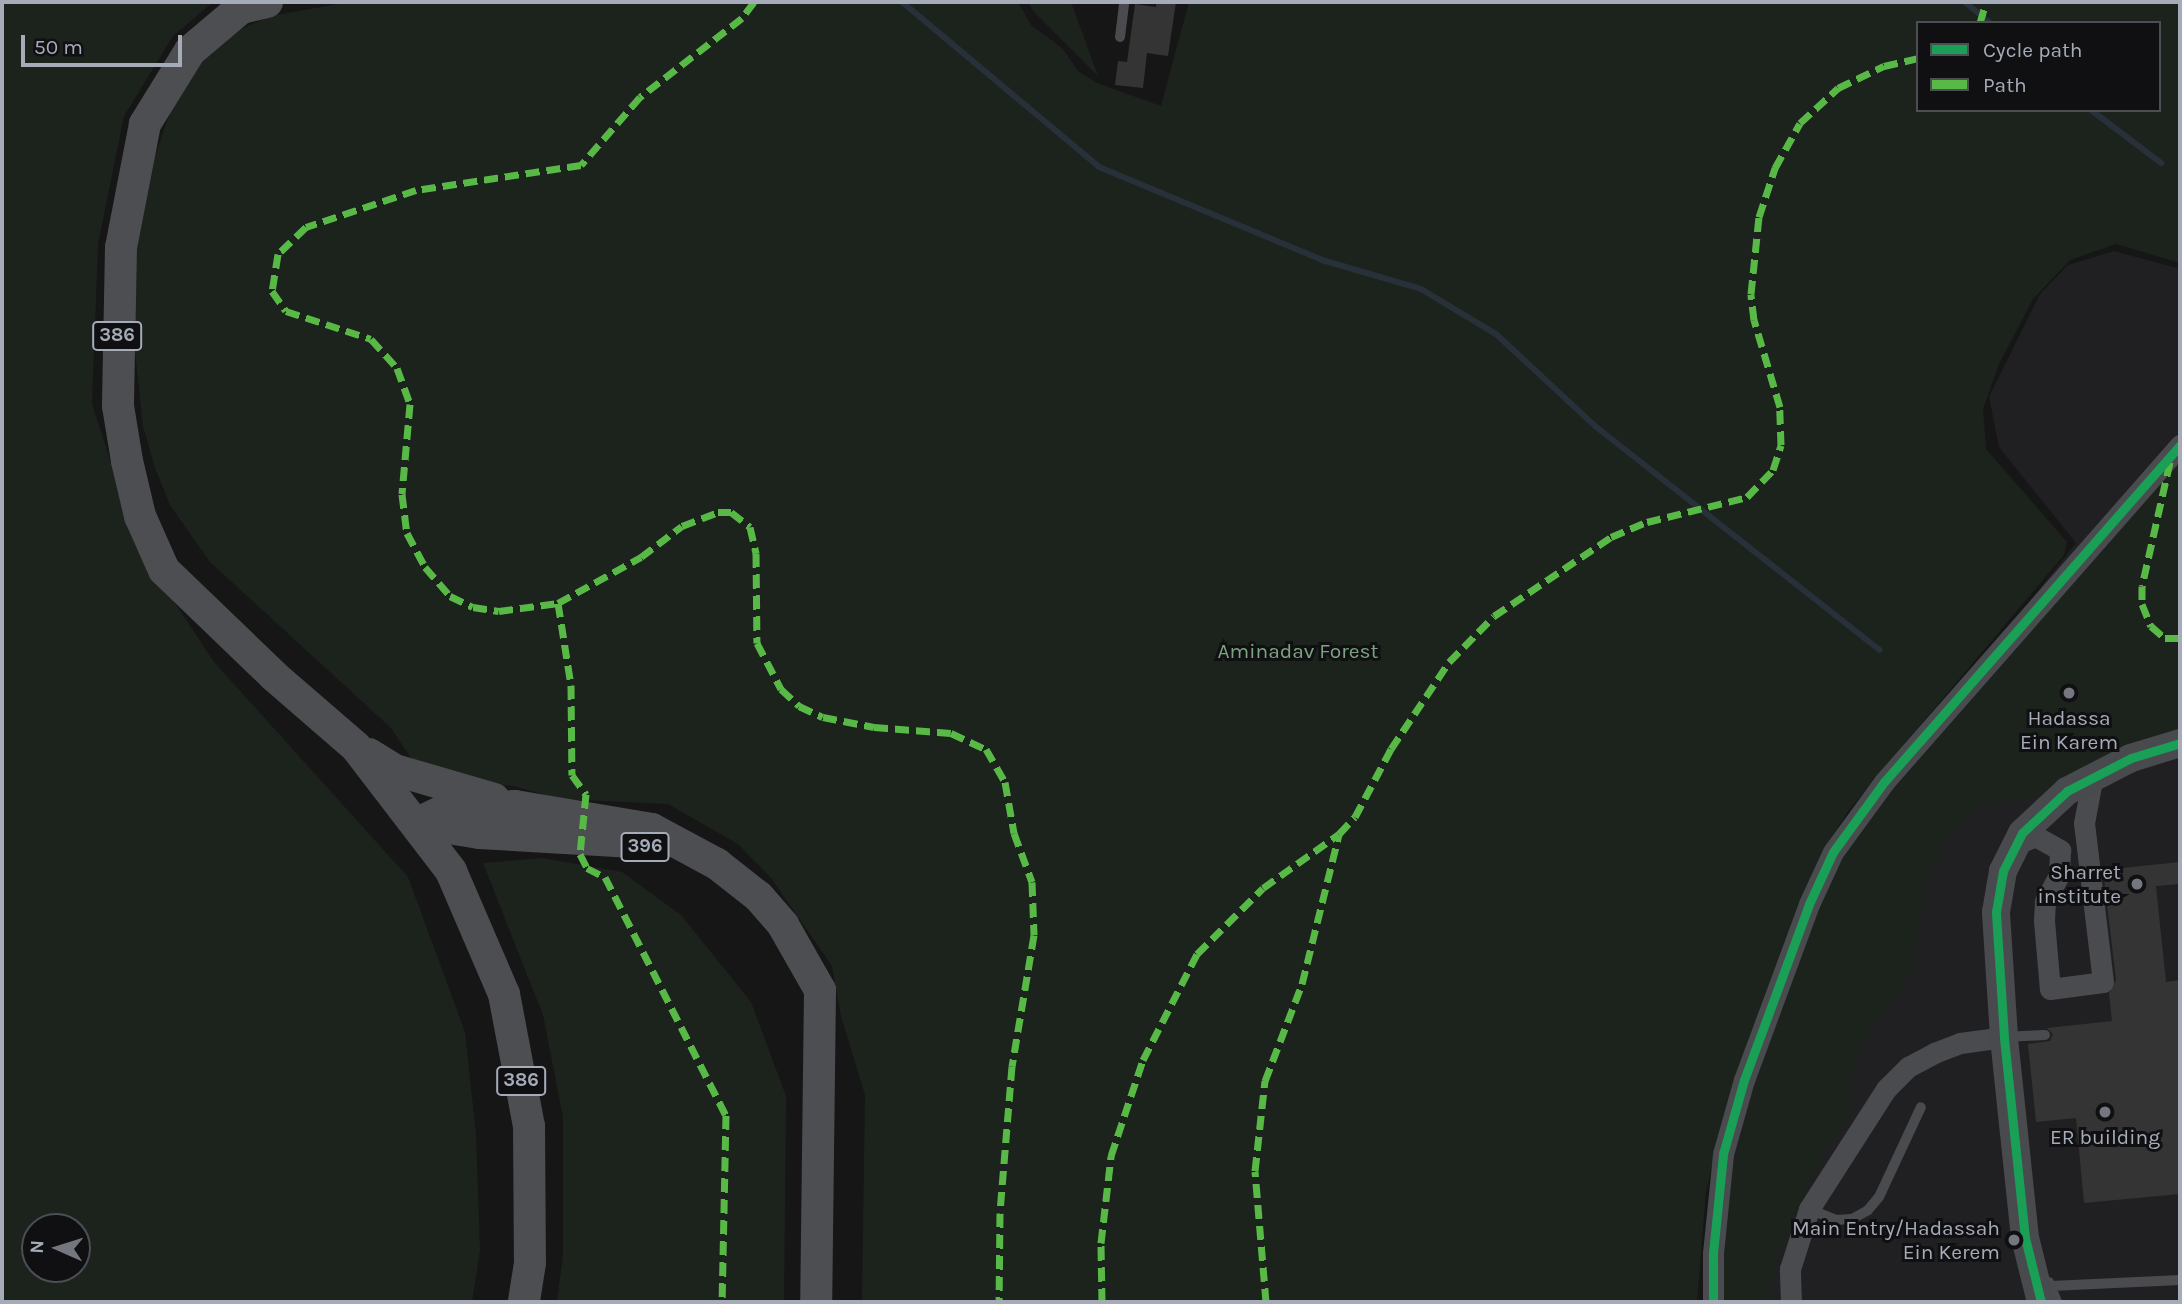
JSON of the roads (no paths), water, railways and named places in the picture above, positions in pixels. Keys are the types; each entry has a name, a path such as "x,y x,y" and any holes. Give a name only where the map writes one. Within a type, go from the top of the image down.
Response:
{"main road":[{"name":"386","path":"267,2 241,8 190,51 145,124 121,247 118,407 140,516 164,570 274,676 356,747 418,822 452,871 506,1006 529,1126 530,1264 524,1302"},
{"path":"356,747 395,770 515,806"},
{"name":"396","path":"418,822 445,810 515,806 652,829 717,863 759,897 783,925 820,990"},
{"name":"396","path":"418,822 479,833 626,841 666,854 710,880 762,925 820,990"},
{"path":"816,1302 820,990"}],"street":[{"path":"1713,1302 1723,1154 1744,1080 1809,904 1833,852 1884,782 2180,445"},
{"path":"2046,1294 2029,1259 2004,1037 1996,912 2013,846 2048,805 2093,775 2180,743"},
{"path":"2013,846 2042,836 2060,850 2059,875 2045,901 2044,921 2050,989 2103,982 2084,823 2093,775"},
{"path":"1791,1302 1790,1269 1810,1209 1866,1117 1908,1067 1960,1043 2004,1037"}],"lane":[{"path":"1120,37 1124,2"},
{"path":"2004,1037 2045,1035"},
{"path":"1810,1209 1836,1220 1852,1219 1868,1210 1879,1197 1921,1107"},
{"path":"2046,1294 2180,1280"},
{"path":"2046,1294 2057,1302"}],"waterway":[{"path":"902,2 1099,167 1322,260 1421,289 1496,334 1595,426 1880,650"},
{"path":"1965,2 1988,21"},
{"path":"2094,112 2161,163"}],"place":[{"name":"Hadassa Ein Karem","path":"2069,693"},
{"name":"Sharret institute","path":"2137,884"},
{"name":"ER building","path":"2105,1112"},
{"name":"Main Entry/Hadassah Ein Kerem","path":"2014,1240"}],"park label":[{"name":"Aminadav Forest","path":"1298,651"}]}
